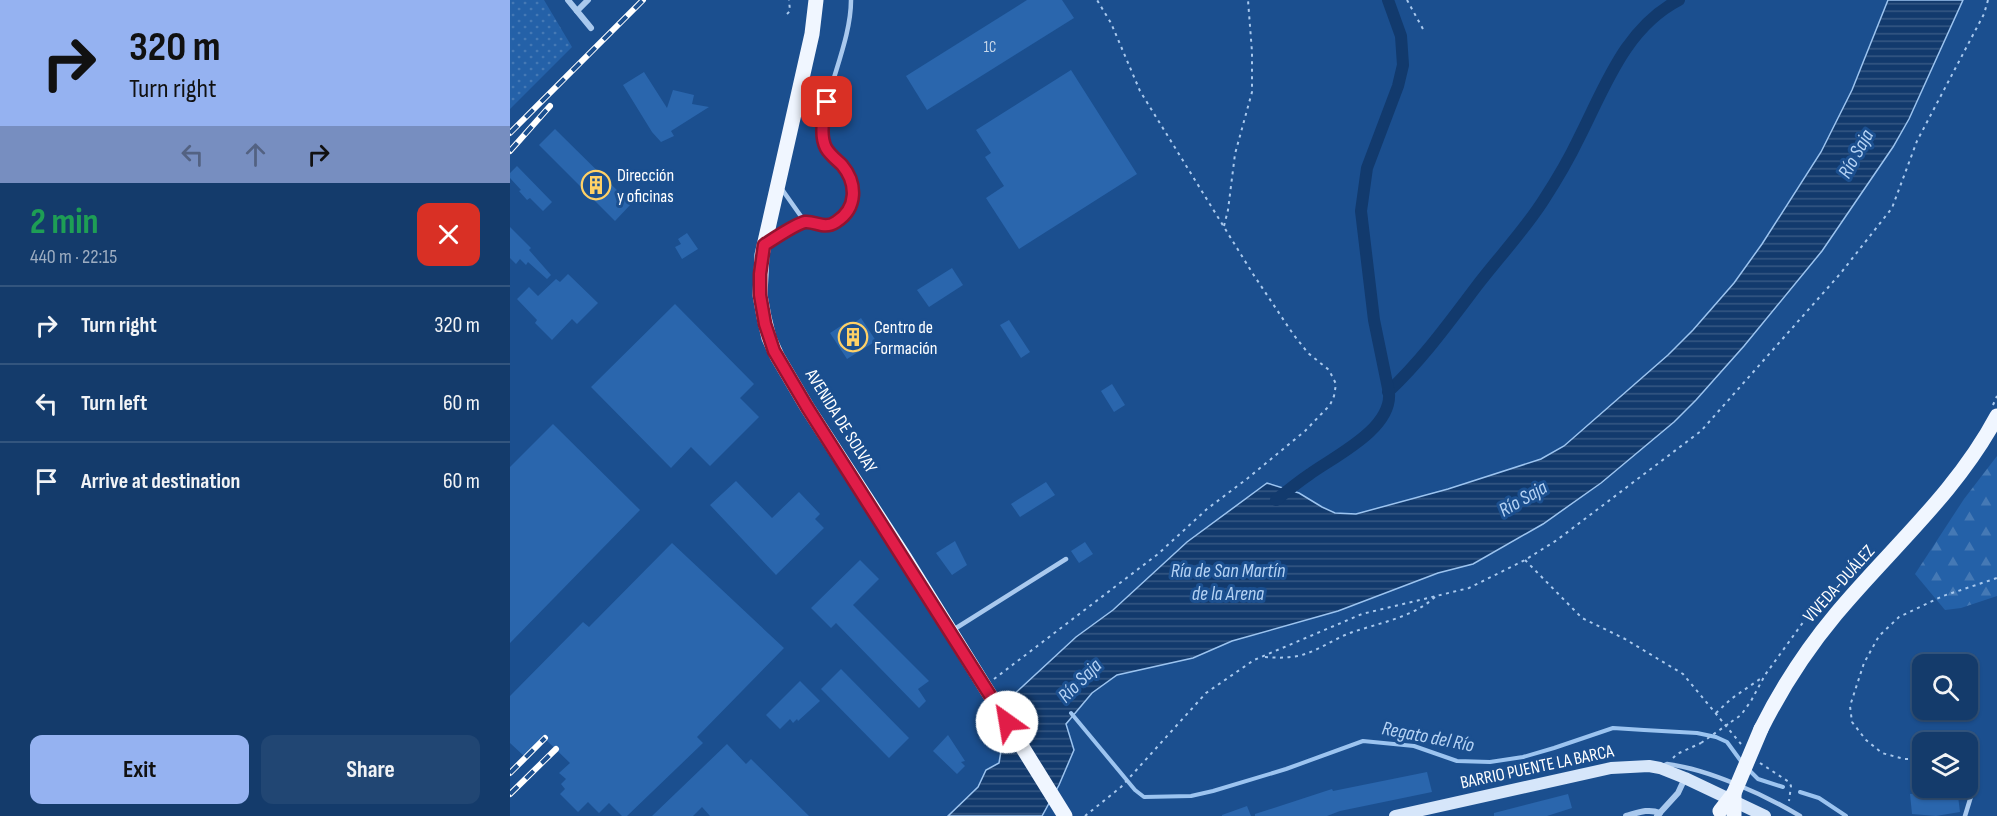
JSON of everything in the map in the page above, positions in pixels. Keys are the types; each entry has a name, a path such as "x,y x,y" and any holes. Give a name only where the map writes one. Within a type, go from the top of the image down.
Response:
{"main road":[{"name":"AVENIDA DE SOLVAY","path":"816,0 812,34 764,245 760,295 765,324 774,351 807,407 1065,816"},
{"name":"VIVEDA-DUÁLEZ","path":"1726,814 1761,729 1781,690 1815,640 1944,495 1973,457 1997,416"}],"street":[{"path":"568,0 591,28"},
{"path":"577,11 588,0"},
{"name":"BARRIO PUENTE LA BARCA","path":"1395,816 1611,768 1649,766 1664,766 1765,816"},
{"path":"1626,816 1644,811 1653,811 1658,814 1678,793 1685,778"}],"lane":[{"path":"778,183 805,222 816,225 831,225 843,216 853,200 854,191 851,180 826,148 823,128 827,102 847,29 850,0"},
{"path":"764,245 805,222"},
{"path":"951,632 1066,559"},
{"path":"1664,766 1695,770 1739,786 1800,816"},
{"path":"1965,816 1970,798"}],"path":[{"path":"787,14 790,11 789,0"},
{"path":"985,686 1158,555 1207,508 1305,431 1330,405 1336,384 1329,370 1308,352 1293,334 1140,92 1111,23 1096,0"},
{"path":"1224,226 1234,154 1252,92 1248,0"},
{"path":"1407,0 1423,29"},
{"path":"1086,816 1121,787 1206,693 1254,660 1362,615 1469,588 1525,560 1557,540 1701,431 1840,274 1892,208 1917,141 1984,14 1988,0"},
{"path":"1525,560 1582,618 1625,639 1683,674 1746,750"},
{"path":"1912,759 1882,753 1866,740 1852,722 1850,706 1864,663 1879,636 1899,617 1943,596 1997,578"},
{"path":"1262,657 1298,656 1349,633 1415,611 1435,596"},
{"path":"1664,766 1677,754 1701,743 1741,715 1766,675 1731,699 1716,713"},
{"path":"1757,760 1789,782 1790,798 1786,808"}],"green space":[{"path":"510,0 544,0 572,47 510,109"},
{"path":"1997,456 1997,596 1961,608 1945,610 1915,574 1964,499"}],"water":[{"path":"1888,0 1963,0 1909,119 1893,147 1822,251 1744,346 1674,422 1601,483 1543,524 1473,564 1438,573 1338,611 1232,641 1193,658 1117,675 1092,693 1066,724 1074,750 1042,816 948,816 978,787 986,770 999,763 1010,698 1076,637 1113,610 1187,542 1267,483 1299,493 1335,513 1356,514 1448,489 1541,459 1564,446 1668,355 1734,283 1821,152 1852,90"}],"building":[{"path":"1027,0 1062,0 1074,18 927,110 906,76"},
{"path":"1071,70 1137,174 1019,249 986,198 1004,186 985,157 991,153 976,130"},
{"path":"644,72 667,108 673,90 694,95 692,104 709,107 671,131 674,136 661,142 652,132 623,85"},
{"name":"Dirección y oficinas","path":"555,129 631,204 615,221 539,145"},
{"path":"517,166 552,202 543,211 530,198 527,200 510,178 510,173"},
{"path":"510,227 531,248 529,250 551,275 547,279 528,262 526,265 520,259 516,264 510,258"},
{"path":"687,233 698,249 682,259 675,247 681,244 678,239"},
{"path":"952,268 963,285 929,307 917,290"},
{"path":"568,274 598,303 577,324 572,319 552,340 535,323 537,320 517,299 529,287 538,296 556,279 560,282"},
{"path":"675,304 754,384 740,398 759,417 710,466 691,447 671,468 591,387"},
{"name":"Centro de Formación","path":"861,318 876,341 847,359 830,333 847,322 850,326"},
{"path":"1009,320 1030,352 1021,358 1000,325"},
{"path":"1112,384 1125,405 1114,412 1101,391"},
{"path":"553,424 640,510 510,643 510,467"},
{"path":"736,481 772,518 799,492 820,514 815,519 824,528 776,575 710,505"},
{"path":"1046,482 1055,495 1020,517 1011,504"},
{"path":"955,541 967,565 952,575 936,553"},
{"path":"1085,542 1093,554 1079,563 1071,551"},
{"path":"672,543 784,648 697,737 703,743 627,816 622,816 609,803 599,813 588,802 578,812 560,794 565,789 561,784 566,779 559,773 570,763 543,737 524,756 510,743 510,696 583,622 589,627"},
{"path":"860,560 879,579 853,605 929,681 918,689 926,701 919,708 836,623 831,628 811,608"},
{"path":"841,669 909,738 889,758 821,689"},
{"path":"800,681 820,701 798,721 797,719 793,723 790,719 780,729 766,715"},
{"path":"948,735 965,761 961,762 965,766 957,774 933,751"},
{"path":"727,744 746,764 751,759 809,816 710,816 702,807 693,816 652,816"},
{"path":"1427,772 1432,792 1340,811 1327,816 1255,816 1255,814 1332,789 1333,791"},
{"path":"1568,794 1572,808 1547,816 1494,816 1494,813"},
{"path":"1910,794 1912,794 1912,798 1958,798 1960,812 1936,816 1912,814"},
{"path":"1247,806 1251,816 1222,816 1222,815"}],"waterway":[{"path":"1276,500 1372,430 1387,406 1389,393 1374,320 1361,211 1367,168 1398,86 1403,65 1401,36 1388,0"},
{"path":"1388,392 1434,341 1535,212 1567,162 1618,60 1630,43 1644,26 1679,0"},
{"name":"Regato del Río","path":"1071,713 1135,790 1144,797 1191,796 1213,791 1286,769 1363,741 1414,746 1457,761 1490,762 1523,757 1613,728 1697,733 1727,742 1743,764"},
{"name":"Regato del Río","path":"1748,769 1758,779 1783,787"},
{"name":"Regato del Río","path":"1800,792 1819,798 1846,816"}],"railway":[{"path":"510,133 643,0"},
{"path":"510,151 550,106"},
{"path":"510,773 545,738"},
{"path":"510,794 556,749"}],"place":[{"name":"Dirección y oficinas","path":"596,185"},
{"name":"Centro de Formación","path":"853,337"}],"route":[{"path":"827,102 823,138 826,148 851,180 854,191 853,200 843,216 831,225 805,222 764,245 760,284 765,324 774,351 807,407 1007,722"}],"water label":[{"name":"Río Saja","path":"1856,154"},
{"name":"Río Saja","path":"1523,499"},
{"name":"Ría de San Martín de la Arena","path":"1228,582"},
{"name":"Río Saja","path":"1080,681"}]}
